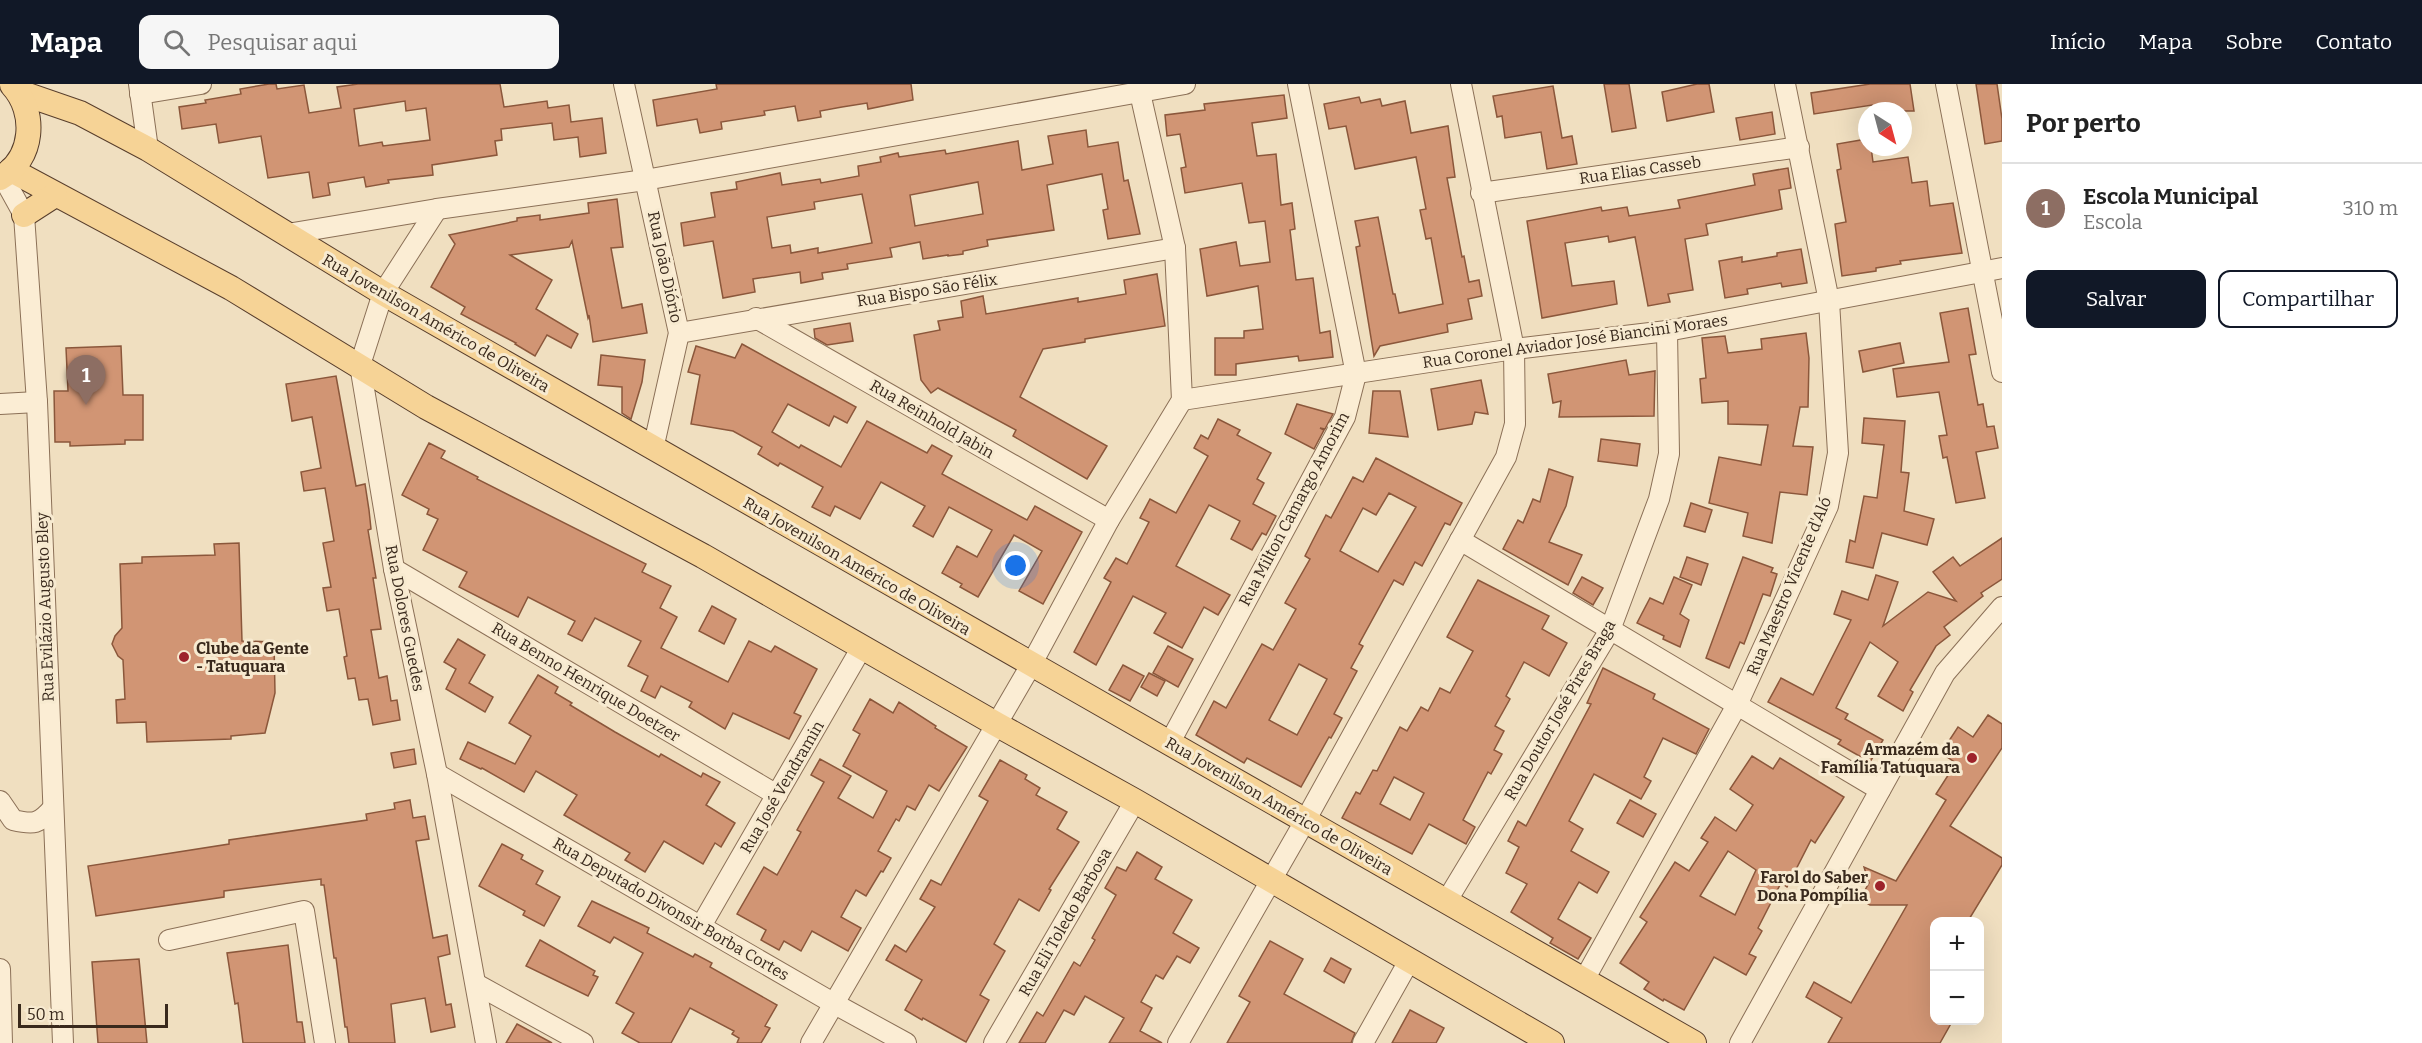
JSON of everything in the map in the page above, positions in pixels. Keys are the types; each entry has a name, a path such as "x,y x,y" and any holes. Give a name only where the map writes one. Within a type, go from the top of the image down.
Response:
{"main road":[{"name":"Rua Jovenilson Américo de Oliveira","path":"15,88 80,113 148,149 383,293 1694,1043"},
{"path":"15,88 26,107 29,124 28,141 22,157 5,175 55,195 231,288 426,407 703,556 1135,801 1545,1041"},
{"path":"24,215 55,195"}],"street":[{"path":"148,149 140,89 201,84"},
{"name":"Rua João Diório","path":"624,84 679,333 653,449"},
{"path":"287,234 436,209 645,180 1139,88 1185,84"},
{"name":"Rua Milton Camargo Amorim","path":"1169,744 1345,417 1356,374 1298,84"},
{"path":"1178,1043 1305,821 1506,457 1515,424 1514,349 1461,84"},
{"name":"Rua Maestro Vicente d'Aló","path":"1584,980 1737,705 1828,506 1838,453 1829,301 1785,84"},
{"path":"1946,84 1993,269 2002,372"},
{"path":"811,1043 1031,665 1109,520 1182,400 1175,248 1139,88"},
{"name":"Rua Elias Casseb","path":"1481,193 1799,147"},
{"name":"Rua Evilázio Augusto Bley","path":"5,175 24,215 37,402 63,1043"},
{"name":"Rua Dolores Guedes","path":"436,209 383,293 360,365 394,569 437,774 486,1043"},
{"name":"Rua Bispo São Félix","path":"679,333 1175,248"},
{"name":"Rua Coronel Aviador José Biancini Moraes","path":"1182,400 1514,349 1667,331 1993,269"},
{"name":"Rua Reinhold Jabin","path":"756,318 1109,520"},
{"name":"Rua Doutor José Pires Braga","path":"1446,902 1610,630 1659,499 1668,454 1667,331"},
{"path":"0,404 37,402"},
{"path":"1460,540 1880,790"},
{"name":"Rua Benno Henrique Doetzer","path":"394,569 777,795"},
{"path":"1740,1043 1945,673 2002,606"},
{"name":"Rua José Vendramin","path":"701,926 862,647"},
{"name":"Rua Deputado Divonsir Borba Cortes","path":"437,774 906,1043"},
{"path":"0,801 13,820 28,824 41,821 53,808"},
{"name":"Rua Eli Toledo Barbosa","path":"994,1043 1135,801"},
{"path":"169,940 304,911 325,1043"},
{"path":"1362,1043 1408,961"},
{"path":"0,969 2,1043"},
{"path":"476,984 583,1043"}],"building":[{"path":"269,84 276,84 277,89 304,85 309,113 341,108 337,87 358,84 500,84 504,107 547,101 548,108 569,105 571,122 602,118 606,153 580,157 578,137 554,140 552,123 501,129 502,140 495,141 497,155 432,165 433,175 388,180 389,183 366,187 364,177 328,183 330,195 313,198 309,172 268,178 261,136 219,143 216,124 182,129 179,107 241,94 240,89","holes":["405,101 406,111 426,108 430,140 383,146 382,142 359,146 354,109"]},
{"path":"716,84 911,84 913,100 868,109 867,103 820,111 821,117 798,121 795,106 764,111 765,115 721,122 722,129 700,133 697,119 657,126 653,100 717,89"},
{"path":"1604,84 1629,84 1636,128 1612,132"},
{"path":"1697,84 1709,84 1714,112 1667,121 1662,92"},
{"path":"1870,84 1910,84 1914,111 1912,111 1912,102 1858,102 1858,107 1814,114 1811,93"},
{"path":"1976,84 1997,84 2002,119 2002,141 1985,144"},
{"path":"1553,86 1562,138 1572,136 1577,164 1547,169 1541,132 1505,138 1502,116 1497,117 1493,96"},
{"path":"1284,95 1287,118 1252,123 1257,156 1276,154 1281,205 1292,203 1295,229 1290,230 1296,280 1313,278 1320,333 1330,331 1333,357 1299,361 1298,356 1236,364 1236,375 1215,375 1215,338 1244,338 1244,331 1263,329 1258,286 1207,296 1200,249 1236,242 1240,266 1270,262 1265,221 1249,223 1242,183 1185,193 1181,168 1186,167 1180,134 1167,136 1165,115 1205,110 1204,104"},
{"path":"1359,97 1361,103 1380,99 1382,106 1405,101 1411,133 1448,126 1455,177 1447,178 1462,257 1464,256 1469,282 1479,280 1482,296 1468,299 1472,319 1447,324 1448,332 1380,346 1374,356 1356,247 1360,246 1355,221 1378,217 1393,294 1395,294 1399,313 1443,304 1431,238 1426,239 1420,210 1426,209 1416,157 1355,169 1346,126 1329,129 1324,104"},
{"path":"1772,112 1775,134 1740,140 1736,118"},
{"path":"1086,130 1088,147 1118,142 1124,181 1128,180 1140,234 1108,239 1103,210 1108,209 1102,174 1047,185 1054,230 987,240 988,246 963,251 963,254 923,259 920,242 890,248 892,257 847,264 848,269 822,273 823,279 801,283 800,272 753,279 755,292 723,298 713,241 684,246 681,223 715,217 711,193 737,189 736,182 780,173 782,185 820,179 821,183 859,176 858,166 881,162 880,157 898,153 899,157 945,150 946,154 1018,141 1022,170 1053,164 1048,136","holes":["978,182 983,214 915,226 910,195","862,194 872,243 818,253 818,248 791,253 790,245 772,248 767,217 815,209 814,202"]},
{"path":"1858,140 1858,156 1872,156 1873,162 1908,157 1912,183 1927,181 1930,206 1953,203 1962,253 1900,261 1901,264 1876,268 1876,271 1842,276 1835,224 1846,222 1837,170 1841,169 1837,144"},
{"path":"1788,168 1791,188 1779,190 1782,209 1706,224 1708,235 1685,239 1693,290 1668,294 1670,302 1648,306 1635,237 1609,242 1608,236 1565,243 1572,286 1614,281 1617,304 1542,318 1527,221 1601,207 1602,211 1627,207 1629,216 1680,208 1678,200 1755,185 1753,174"},
{"path":"617,199 623,247 611,248 622,308 642,304 647,333 593,342 572,241 569,247 510,255 552,280 536,309 578,334 571,348 547,335 535,356 516,343 461,314 465,307 431,287 455,244 449,235 517,221 517,218 540,215 540,220 589,213 588,203"},
{"path":"1801,249 1807,283 1782,287 1781,283 1747,289 1748,294 1725,298 1719,261 1742,257 1742,262"},
{"path":"1157,274 1165,326 1085,339 1085,342 1043,349 1020,397 1107,446 1087,479 1013,436 1016,430 938,388 931,393 921,380 914,335 940,330 938,321 963,317 961,301 983,296 986,314 1078,298 1078,302 1126,294 1124,280"},
{"path":"1968,308 1976,354 1969,355 1978,405 1983,404 1987,427 1994,426 1998,448 1976,452 1985,498 1956,503 1947,457 1943,458 1939,436 1947,435 1939,392 1897,397 1893,369 1949,362 1940,313"},
{"path":"850,323 853,341 827,345 815,338 814,329"},
{"path":"1806,333 1809,358 1808,407 1800,407 1793,446 1813,447 1807,495 1780,492 1772,543 1743,536 1748,513 1709,503 1719,457 1761,465 1768,425 1728,424 1728,401 1702,403 1700,379 1706,378 1702,338 1725,336 1728,353 1762,349 1761,339"},
{"path":"1900,343 1904,363 1863,372 1859,351"},
{"path":"742,344 856,407 847,423 834,416 829,426 788,404 772,432 799,448 801,445 841,467 867,421 927,453 932,445 952,456 942,474 1027,520 1035,506 1082,532 1043,604 1019,591 1042,551 1014,535 978,597 960,587 962,584 942,573 957,546 977,557 992,530 949,507 933,537 913,526 925,506 881,482 860,519 835,506 830,516 812,507 823,487 780,463 778,466 758,454 762,447 733,431 691,424 700,375 688,372 696,346 735,358"},
{"path":"121,346 123,395 143,395 143,440 125,440 125,444 70,446 70,442 55,442 54,391 68,391 66,348"},
{"path":"601,355 645,360 642,382 631,419 622,413 622,387 598,385"},
{"path":"1626,360 1629,375 1655,371 1654,416 1559,417 1561,401 1553,403 1548,374"},
{"path":"336,376 356,486 365,484 369,510 371,529 368,530 381,629 371,630 379,678 387,676 391,701 397,700 400,720 373,725 368,699 359,700 355,678 348,679 344,657 347,656 339,609 327,611 323,588 331,587 323,543 334,541 325,488 304,491 301,472 321,468 312,417 292,421 286,384"},
{"path":"1481,380 1488,414 1475,412 1472,424 1438,430 1431,389"},
{"path":"1373,391 1400,391 1408,437 1369,433"},
{"path":"1297,404 1333,414 1325,429 1320,428 1324,430 1314,449 1285,434"},
{"path":"1864,418 1905,421 1901,472 1909,473 1904,511 1934,519 1927,545 1882,533 1873,568 1846,562 1850,540 1855,542 1864,496 1877,498 1884,445 1862,443"},
{"path":"1218,419 1240,430 1237,435 1271,453 1257,479 1264,483 1253,504 1276,516 1266,535 1262,533 1252,550 1231,539 1240,521 1209,505 1176,566 1230,595 1218,615 1204,607 1182,648 1154,633 1166,613 1133,596 1096,665 1074,652 1111,582 1104,578 1116,558 1127,564 1149,522 1140,518 1150,499 1176,513 1208,456 1194,448 1201,435 1208,439"},
{"path":"1601,439 1640,444 1637,466 1598,461"},
{"path":"429,443 445,451 441,458 478,477 477,479 646,564 642,572 671,586 660,608 677,617 661,648 728,682 749,641 771,652 775,646 817,669 794,713 801,716 789,739 733,713 725,729 689,707 692,702 661,686 655,698 641,691 648,676 628,666 641,641 595,618 582,641 568,634 575,621 528,597 518,617 459,587 467,572 423,550 438,519 427,514 429,509 402,495"},
{"path":"1376,458 1462,503 1450,525 1445,523 1422,566 1415,562 1403,585 1394,580 1359,644 1363,646 1351,668 1357,671 1334,714 1342,718 1301,787 1247,758 1244,763 1196,735 1214,701 1226,708 1262,644 1273,650 1296,609 1285,603 1310,559 1305,556 1326,515 1331,518 1353,477 1363,482","holes":["1389,493 1416,507 1378,572 1340,551 1363,508 1376,515","1299,664 1327,679 1297,735 1269,720"]},
{"path":"1549,469 1573,477 1566,506 1549,542 1582,555 1568,585 1503,549 1518,520 1523,523 1533,499 1540,502"},
{"path":"1691,503 1712,510 1705,532 1684,526"},
{"path":"2002,538 2002,579 1981,593 1983,596 1944,627 1950,635 1936,646 1910,690 1913,692 1903,711 1878,696 1898,662 1870,642 1836,708 1848,714 1845,719 1883,740 1870,762 1838,744 1841,740 1768,702 1781,678 1813,695 1851,620 1834,614 1842,591 1868,600 1876,575 1898,582 1883,626 1928,592 1956,601 1933,572 1953,557 1960,566"},
{"path":"239,543 242,641 274,642 275,693 265,733 231,736 231,739 147,742 146,722 117,723 116,700 125,699 123,660 118,656 112,644 122,628 120,564 142,563 142,557 215,555 214,544"},
{"path":"1687,557 1708,564 1701,585 1680,577"},
{"path":"1743,557 1773,568 1771,572 1777,574 1770,596 1763,594 1744,644 1740,642 1729,668 1706,658"},
{"path":"1582,577 1603,588 1593,605 1573,593"},
{"path":"1674,577 1692,585 1680,614 1689,620 1680,647 1663,639 1664,636 1637,623 1650,598 1663,604"},
{"path":"1478,580 1549,616 1542,629 1567,643 1549,676 1524,662 1506,696 1510,699 1495,726 1504,731 1494,750 1502,754 1491,774 1488,772 1463,820 1475,827 1466,844 1429,824 1412,854 1342,818 1356,792 1360,794 1373,770 1377,771 1400,727 1407,731 1421,707 1428,711 1440,688 1450,693 1473,651 1447,637","holes":["1394,777 1424,793 1410,820 1380,804"]},
{"path":"712,606 736,619 724,644 699,631"},
{"path":"458,639 485,655 469,683 493,697 485,712 446,689 456,669 444,662"},
{"path":"1168,646 1193,659 1178,687 1153,673"},
{"path":"1123,665 1144,676 1130,701 1109,690"},
{"path":"1603,668 1655,694 1653,699 1709,729 1696,754 1663,738 1644,777 1651,781 1641,799 1594,774 1569,821 1583,829 1571,851 1609,872 1597,893 1579,882 1558,919 1591,938 1578,959 1550,943 1553,938 1511,912 1527,884 1506,873 1519,847 1508,841 1518,821 1526,826 1591,704 1587,703"},
{"path":"1149,673 1165,681 1157,696 1141,687"},
{"path":"538,675 558,687 555,693 572,703 570,705 615,732 659,757 661,754 701,777 703,773 720,782 706,805 735,823 721,847 715,843 703,864 664,841 645,872 625,860 630,853 564,815 577,795 536,771 524,792 482,768 460,759 468,742 515,764 531,736 509,723"},
{"path":"870,699 893,713 899,702 936,726 935,728 967,747 939,791 929,785 915,810 907,806 899,821 896,819 878,851 891,858 866,896 856,890 841,917 861,928 848,951 812,931 801,951 784,941 779,950 761,940 766,930 737,914 764,867 777,875 801,832 797,830 824,782 811,775 820,759 851,776 838,798 873,818 887,791 843,766 860,734 853,730"},
{"path":"1988,715 2002,724 2002,748 1950,826 2002,858 2002,865 1970,917 1930,917 1930,1025 1950,1025 1940,1043 1828,1043 1842,1018 1806,997 1814,982 1851,1003 1907,905 1870,905 1860,899 1869,883 1864,867 1896,881 1946,800 1936,794 1956,763 1941,753 1958,727 1973,737"},
{"path":"414,749 416,764 394,768 391,753"},
{"path":"1752,756 1773,769 1780,758 1844,797 1815,843 1811,840 1787,887 1781,883 1758,928 1762,931 1749,954 1756,957 1746,975 1714,957 1684,1010 1644,989 1649,982 1620,963 1647,922 1640,917 1675,862 1689,871 1708,842 1701,838 1715,817 1736,831 1753,805 1730,789","holes":["1728,851 1756,870 1735,915 1700,896"]},
{"path":"1000,760 1027,775 1025,779 1040,788 1036,795 1067,812 1057,829 1079,842 1049,889 1051,890 1039,911 1019,899 994,944 1005,951 980,995 989,1000 966,1042 905,1010 922,980 886,960 895,945 906,952 935,907 920,899 931,880 941,885 988,801 979,796"},
{"path":"410,800 413,818 425,816 429,839 416,841 433,938 447,935 450,954 438,957 446,1005 451,1004 455,1027 431,1032 425,998 391,1004 395,1043 349,1043 324,885 321,885 321,879 224,891 224,897 96,916 88,866 229,844 229,840 367,820 366,814 395,809 394,803"},
{"path":"1630,800 1656,814 1643,837 1617,823"},
{"path":"502,844 523,855 521,859 543,871 536,884 560,897 544,926 523,915 525,911 479,886"},
{"path":"1137,852 1162,867 1155,879 1192,900 1173,933 1199,948 1190,963 1177,956 1163,979 1156,975 1141,1002 1152,1008 1140,1031 1162,1043 1109,1043 1124,1018 1085,996 1074,1015 1064,1010 1045,1043 1019,1043 1037,1012 1043,1016 1074,962 1080,966 1095,940 1092,938 1116,895 1105,888 1117,867 1126,871"},
{"path":"592,901 649,928 647,933 693,957 695,954 712,963 710,967 777,1005 765,1026 770,1028 761,1043 737,1043 739,1038 732,1034 734,1031 690,1008 671,1043 640,1043 622,1033 634,1013 616,1003 643,953 614,937 610,943 578,926"},
{"path":"540,940 595,971 593,975 598,977 588,996 526,966"},
{"path":"1270,941 1303,959 1284,994 1355,1033 1351,1043 1227,1043 1250,1002 1239,996"},
{"path":"288,945 297,1022 302,1022 305,1043 243,1043 238,1003 235,1004 227,953"},
{"path":"1331,958 1351,969 1344,983 1324,971"},
{"path":"139,959 147,1043 98,1043 92,962"},
{"path":"1410,1010 1444,1028 1436,1043 1392,1043"},
{"path":"517,1024 552,1043 506,1043"}],"place":[{"name":"Escola Municipal","path":"86,405"},
{"name":"Clube da Gente - Tatuquara","path":"184,657"},
{"name":"Armazém da Família Tatuquara","path":"1972,758"},
{"name":"Farol do Saber Dona Pompília","path":"1880,886"}]}
